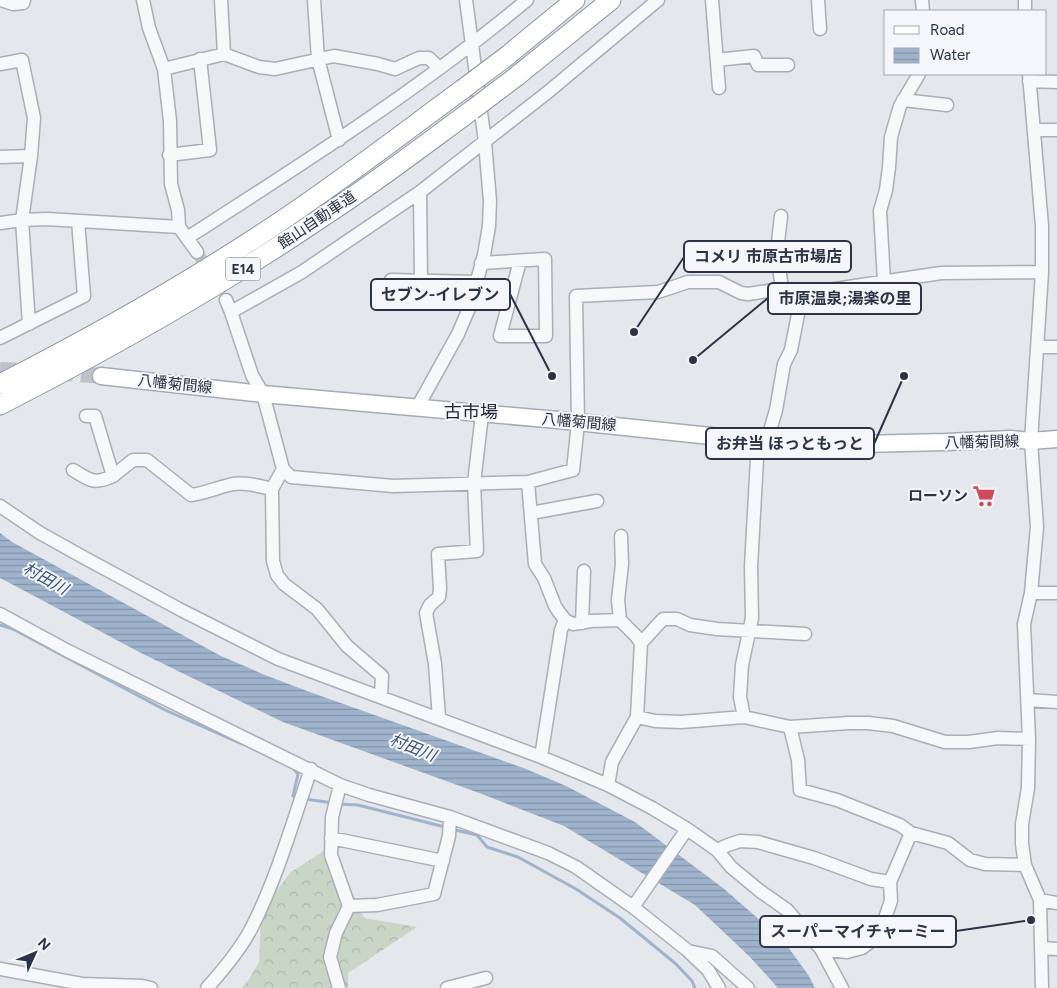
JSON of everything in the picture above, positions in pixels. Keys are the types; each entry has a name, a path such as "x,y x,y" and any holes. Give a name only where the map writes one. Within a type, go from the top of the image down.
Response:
{"highway":[{"name":"館山自動車道","path":"0,384 152,301 269,229 361,166 507,56 575,0"},
{"name":"館山自動車道","path":"0,405 96,355 209,290 360,192 517,76 611,0"}],"main road":[{"name":"八幡菊間線","path":"101,376 263,394 578,422 763,441 860,444 1011,438 1031,441 1057,439"}],"street":[{"path":"1,0 13,4 24,0"},
{"path":"143,0 149,28 164,69 170,121 169,155 171,184 178,210 179,227 197,252"},
{"path":"221,0 224,54"},
{"path":"314,0 318,59 339,140"},
{"path":"417,408 458,334 470,306 489,226 490,202 485,142 466,0"},
{"path":"188,238 339,140 472,44 527,0"},
{"path":"658,0 485,142 420,192 302,272 229,306 252,374 263,394 283,469 291,477 393,486 474,484 528,482 573,470 578,422 576,296 658,292 688,282 719,282 741,293 748,294 782,289 802,294 941,273 1042,272"},
{"path":"712,0 719,88"},
{"path":"818,0 820,29"},
{"path":"164,69 224,54 259,67 275,69 334,56 395,69 419,58 429,58 439,68"},
{"path":"717,60 754,56 758,65 788,65"},
{"path":"169,155 210,150 200,59"},
{"path":"0,64 22,60 34,118 22,220 29,324"},
{"path":"884,281 880,211 887,182 891,137 903,100 917,75"},
{"path":"1042,988 1040,900 1026,865 1022,844 1022,824 1028,788 1029,739 1024,624 1031,593 1037,527 1031,441 1042,272 1042,226 1029,78 1057,82"},
{"path":"903,100 947,105"},
{"path":"1035,130 1057,130"},
{"path":"0,157 31,156"},
{"path":"420,192 421,280"},
{"path":"781,216 777,252 782,289"},
{"path":"0,222 22,220 78,221 179,227"},
{"path":"0,338 84,296 78,221"},
{"path":"481,263 545,259 546,336 500,336 520,261"},
{"path":"391,280 476,282"},
{"path":"744,717 740,697 742,665 752,618 751,567 763,441 776,410 784,364 791,350 802,294"},
{"path":"1037,347 1057,347"},
{"path":"439,718 435,664 426,613 430,605 439,597 438,554 477,551 474,484 482,414"},
{"path":"86,416 95,416 112,476"},
{"path":"73,470 92,481 102,480 112,476 133,460 146,460 191,495 207,493 234,484 259,485 272,489"},
{"path":"283,469 272,489 273,561 277,574 284,584 317,609 347,646 382,676 381,696"},
{"path":"528,482 535,564 547,584 555,606 565,620 573,624 620,620"},
{"path":"531,513 597,501"},
{"path":"0,506 40,533 83,557 181,610 278,658 542,757 608,785 687,829 717,850 731,867 787,910 822,949 842,988"},
{"path":"608,785 612,762 637,717 641,643 620,620 618,600 622,564 621,536"},
{"path":"582,622 584,571"},
{"path":"1031,593 1057,593"},
{"path":"0,614 68,651 311,769 340,785 369,795 450,817 548,853 576,867 633,907 687,950 708,970 719,988"},
{"path":"641,643 663,619 677,619 690,625 717,629 805,634"},
{"path":"542,757 561,630 565,620"},
{"path":"1028,700 1057,702"},
{"path":"637,717 655,721 681,722 744,717 790,727 868,723 893,726 946,742 969,742 998,738 1029,739"},
{"path":"790,727 798,760 800,790 837,800 900,825 911,833 948,843 970,860 985,864 1026,865"},
{"path":"207,988 238,950 252,928 273,878 311,769"},
{"path":"339,988 330,957 336,933 349,906 331,855 332,816 340,785"},
{"path":"349,906 377,905 434,894 449,836 450,817"},
{"path":"633,907 687,829"},
{"path":"822,949 847,952 862,948 878,935 891,901 890,882 911,833"},
{"path":"331,838 443,861"},
{"path":"717,850 740,841 758,842 814,858 871,879 890,882"},
{"path":"1040,900 1057,903"},
{"path":"1041,948 1057,949"},
{"path":"687,950 712,956 748,988"},
{"path":"0,969 82,984 151,988"},
{"path":"447,988 486,978"}],"green space":[{"path":"325,850 343,873 364,918 417,927 348,973 348,988 241,988 248,981 259,962 261,920 267,903 291,872"}],"water":[{"name":"村田川","path":"0,533 12,542 221,656 307,691 526,769 566,786 635,822 723,888 762,922 788,947 809,976 815,988 778,988 749,956 695,905 564,826 482,794 283,722 141,653 0,578"}],"waterway":[{"path":"0,625 13,629 165,710 242,744"},
{"path":"293,768 298,774 293,796 299,798"},
{"path":"305,799 333,803"},
{"path":"339,804 358,805 445,827"},
{"path":"451,829 477,835 487,847 518,857 576,889 620,918 676,964 692,981 695,988"}],"tunnel":[{"path":"197,252 226,300"},
{"path":"0,370 28,371"},
{"path":"57,372 101,376"}],"place":[{"name":"コメリ 市原古市場店","path":"634,332"},
{"name":"市原温泉;湯楽の里","path":"693,360"},
{"name":"セブン-イレブン","path":"552,376"},
{"name":"お弁当 ほっともっと","path":"904,376"},
{"name":"ローソン","path":"984,496"},
{"name":"スーパーマイチャーミー","path":"1031,920"}],"district":[{"name":"古市場","path":"471,412"}]}
